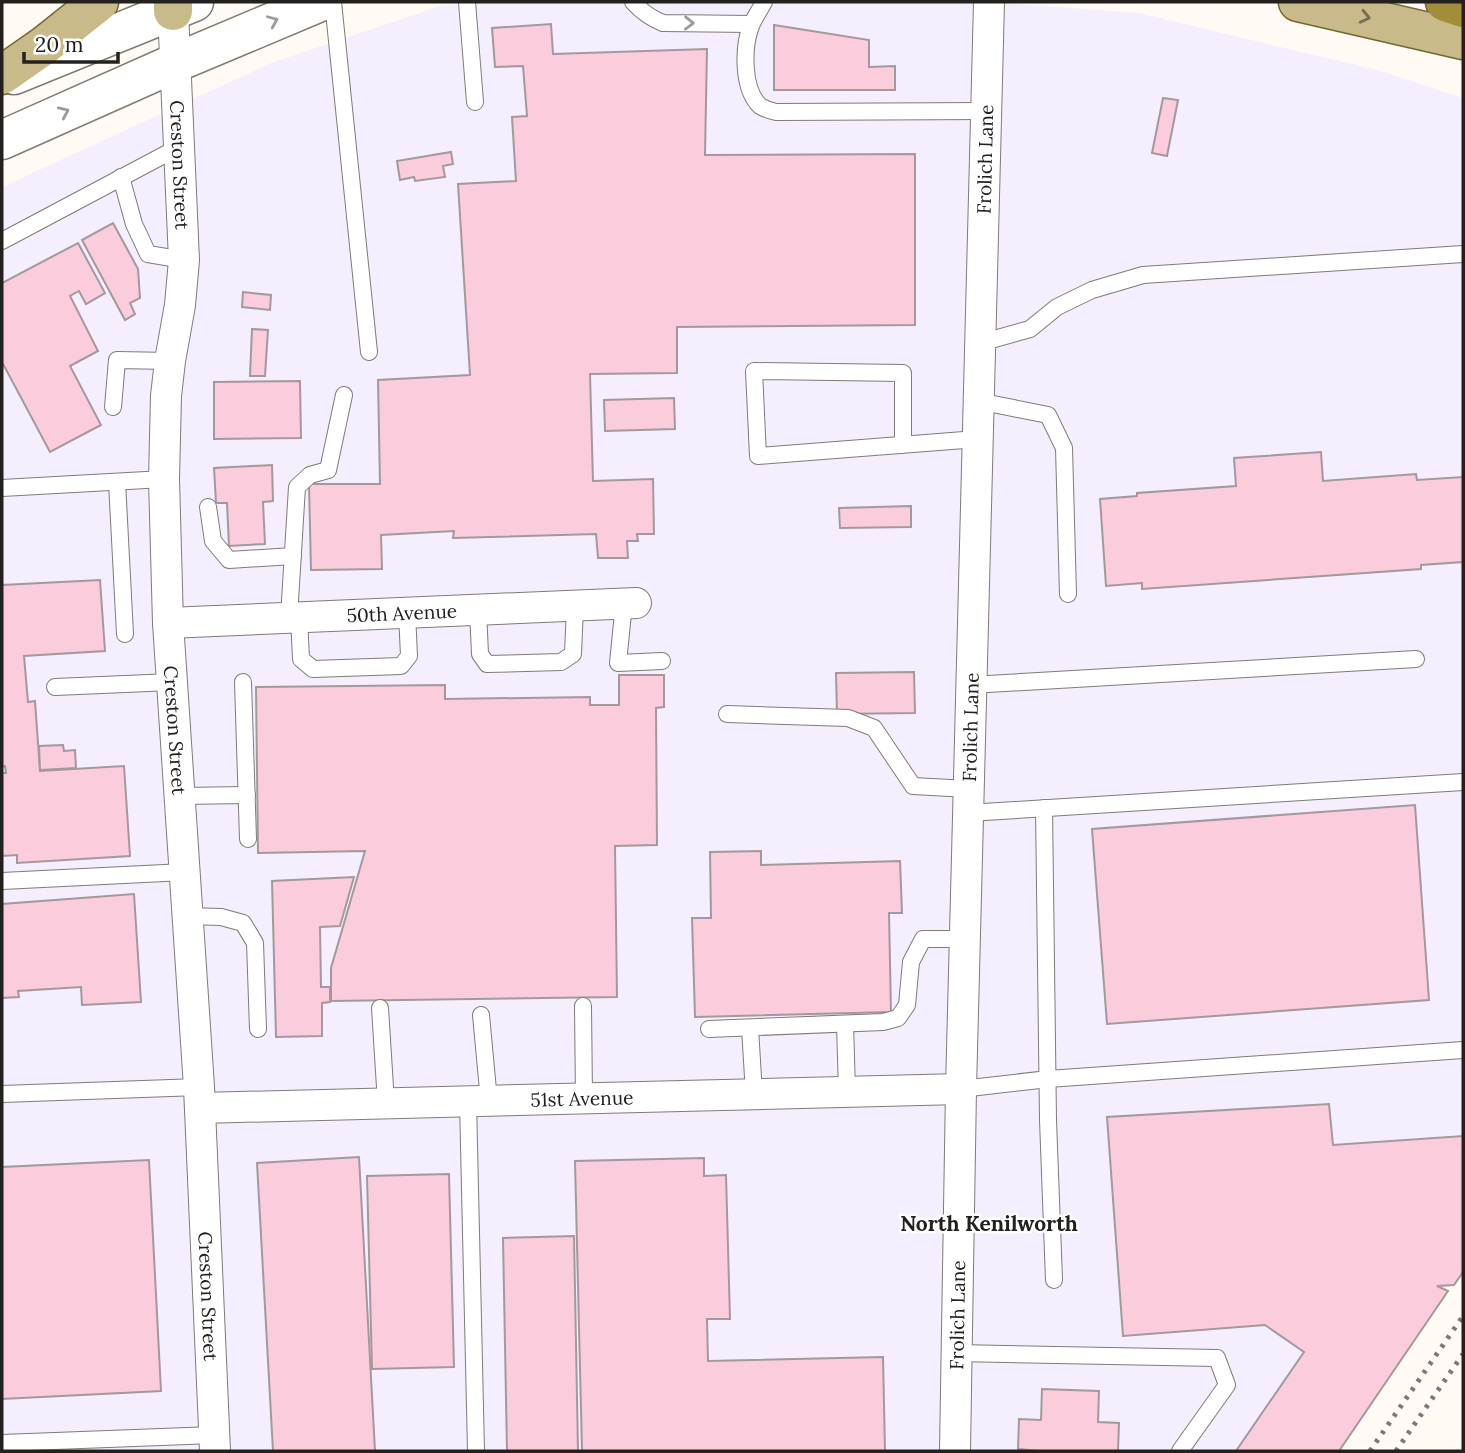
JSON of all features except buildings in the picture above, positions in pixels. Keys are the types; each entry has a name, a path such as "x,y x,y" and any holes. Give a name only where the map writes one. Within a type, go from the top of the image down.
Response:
{"highway":[{"path":"1445,2 1463,8"}],"main road":[{"path":"2,77 99,2"},
{"path":"2,140 320,2"},
{"path":"1298,2 1463,40"},
{"path":"2,77 180,5"}],"street":[{"name":"Frolich Lane","path":"956,1451 961,1089 989,2"},
{"name":"Creston Street","path":"180,5 175,63 184,260 166,396 164,479 168,622 200,1097 214,1443"},
{"name":"50th Avenue","path":"168,622 630,603"},
{"name":"51st Avenue","path":"200,1097 386,1103 961,1089"}],"lane":[{"path":"333,2 369,352"},
{"path":"467,2 475,102"},
{"path":"633,2 652,19 663,23 751,24"},
{"path":"764,2 751,24 746,44 746,60 751,90 760,105 767,110 776,113 986,111"},
{"path":"2,241 179,147"},
{"path":"121,177 134,224 148,254 184,260"},
{"path":"980,342 1030,330 1057,307 1092,290 1143,275 1463,254"},
{"path":"113,407 117,360 170,361"},
{"path":"903,445 903,373 754,371 758,456 903,445 977,439"},
{"path":"344,395 328,470 310,475 296,488 294,617 301,659 313,669 401,666 409,656 407,613"},
{"path":"978,401 1048,415 1064,448 1068,594"},
{"path":"2,488 164,479"},
{"path":"117,482 125,634"},
{"path":"208,507 213,541 229,560 293,556"},
{"path":"630,603 618,663 662,661"},
{"path":"478,610 480,654 488,664 561,662 573,654 575,606"},
{"path":"971,685 1416,659"},
{"path":"55,687 172,682"},
{"path":"243,682 248,839"},
{"path":"727,714 848,718 874,728 913,786 969,801 1044,808 1463,782"},
{"path":"180,796 247,795"},
{"path":"1044,808 1054,1280"},
{"path":"2,881 185,872"},
{"path":"188,916 221,917 243,923 255,943 258,1029"},
{"path":"709,1029 883,1022 898,1018 907,1005 911,962 923,939 965,939"},
{"path":"583,1006 584,1098"},
{"path":"380,1008 386,1103"},
{"path":"476,1451 481,1015"},
{"path":"845,1024 847,1091"},
{"path":"750,1028 754,1094"},
{"path":"961,1089 1048,1079 1463,1050"},
{"path":"2,1094 200,1097"},
{"path":"957,1353 1217,1359 1227,1385 1180,1451"},
{"path":"2,1443 214,1443"}],"shaded area":[{"path":"486,2 987,2 1139,13 1381,71 1463,98 1463,1264 1334,1451 2,1451 2,187 271,63 440,6"}],"railway":[{"path":"1370,1451 1463,1316"},
{"path":"1396,1451 1463,1354"}],"district":[{"name":"North Kenilworth","path":"989,1223"}]}
